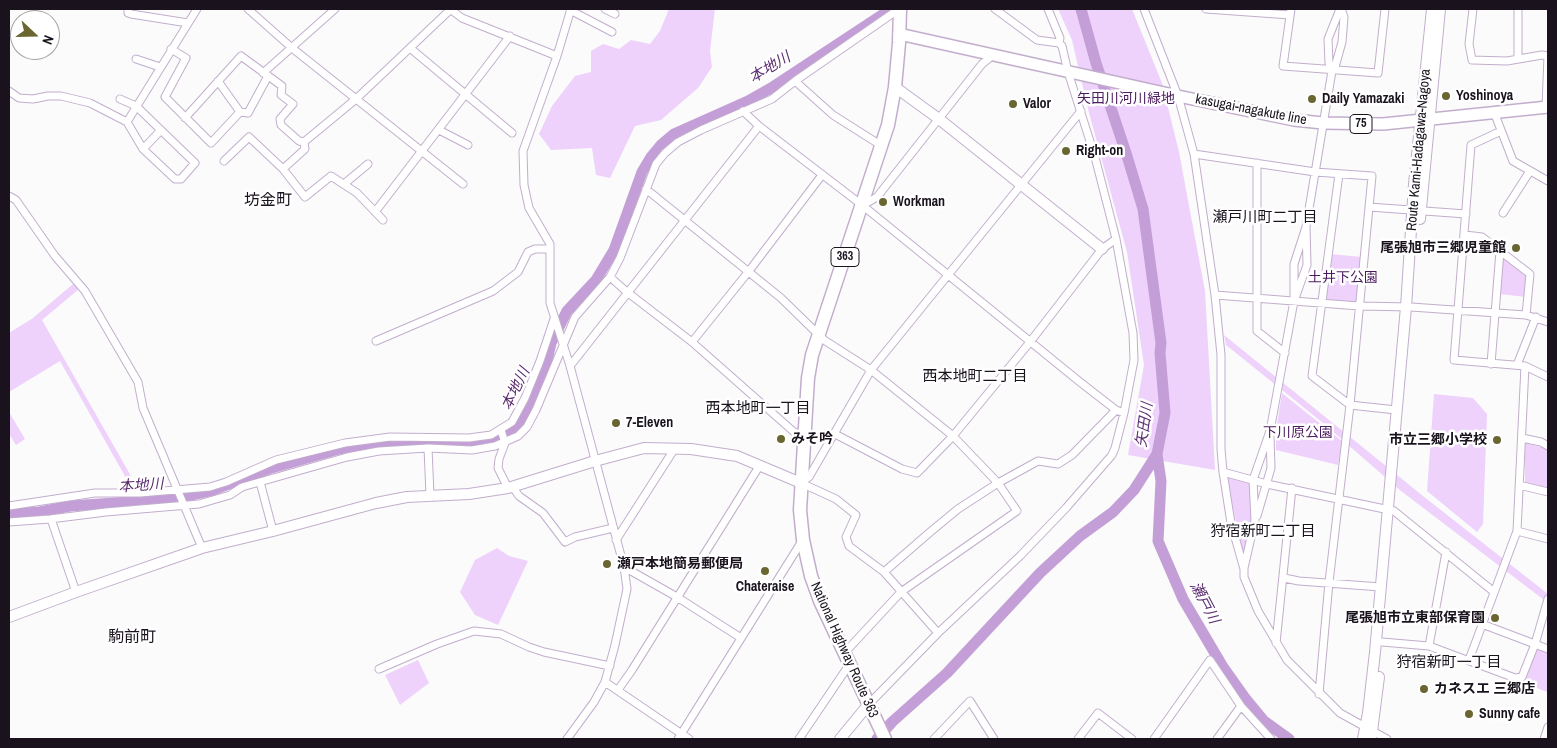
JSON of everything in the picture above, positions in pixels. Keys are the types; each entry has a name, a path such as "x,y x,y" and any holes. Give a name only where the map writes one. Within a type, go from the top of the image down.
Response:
{"highway":[{"name":"363","path":"899,9 899,34"},
{"name":"National Highway Route 363","path":"885,739 849,665 811,576 803,540 800,510 808,378 812,355 888,125 895,87 899,34"}],"main road":[{"name":"Route Kami-Hadagawa-Nagoya","path":"1368,735 1409,307 1432,9"},
{"name":"Route Kami-Hadagawa-Nagoya","path":"1425,119 1440,9"},
{"name":"kasugai-nagakute line","path":"899,34 1176,96 1294,120 1323,123 1383,124 1547,107"},
{"path":"895,87 1102,249"},
{"name":"Route Kami-Hadagawa-Nagoya","path":"1368,735 1382,642 1396,410 1409,307"},
{"path":"9,617 202,548 376,503 430,495 469,494 510,487 644,448 675,448 737,456 760,464 801,483"},
{"path":"840,739 869,707"}],"street":[{"path":"128,9 128,13 131,14 188,23"},
{"path":"127,122 197,9"},
{"path":"248,9 292,48 463,184"},
{"path":"218,82 240,112 248,113 266,74 335,9"},
{"path":"304,142 356,99 450,9 462,18 557,56"},
{"path":"567,739 594,702 605,682 627,589 624,567 570,366 550,303 550,244 529,208 522,163 523,151 557,56 570,9 612,32"},
{"path":"605,9 615,14"},
{"path":"9,522 199,504 230,495 242,487 347,457 379,451 428,448 472,450 496,446 518,436 528,426 575,317 610,276 620,258 656,164 678,142 772,99 899,9"},
{"path":"995,9 1037,40 1059,43"},
{"path":"869,707 938,633 1020,556 1066,508 1112,455 1124,413 1134,360 1133,342 1116,239 1071,73 1048,9"},
{"path":"1144,9 1176,96 1194,154 1215,295 1221,355 1221,449 1223,472 1231,523 1244,569"},
{"path":"1206,9 1290,12 1283,66 1378,73 1385,9"},
{"path":"1332,71 1329,63 1328,39 1340,9"},
{"path":"1255,520 1253,480 1270,431 1285,353 1294,301 1294,264 1306,227 1332,71 1335,67 1342,42 1344,17 1340,9"},
{"path":"1473,9 1469,44 1472,60 1507,61 1542,55 1548,56 1547,107"},
{"path":"1518,9 1518,58"},
{"path":"376,212 510,36"},
{"path":"410,48 512,133"},
{"path":"171,49 186,58 165,97 211,143 240,112"},
{"path":"862,205 877,197 982,64 992,55"},
{"path":"184,118 242,56 282,86 281,96 293,104 280,119 281,125 299,141 304,142"},
{"path":"136,59 160,67"},
{"path":"795,81 833,115 882,146"},
{"path":"9,91 19,98 33,100 48,96 61,96 90,103 127,122 143,149 175,179 181,179 195,163 136,106 120,99"},
{"path":"743,111 759,126 862,205 1030,342 1116,410 1124,413"},
{"path":"801,483 809,478 871,370 1081,111"},
{"path":"1494,112 1513,161 1548,180"},
{"path":"570,366 759,126"},
{"path":"143,149 161,130"},
{"path":"439,130 468,145"},
{"path":"1501,131 1471,145 1454,360 1521,366 1548,377"},
{"path":"224,161 249,137 284,169 305,197 331,176 357,193 383,220"},
{"path":"284,169 305,149 304,142"},
{"path":"1194,154 1315,172 1372,176 1350,405 1329,582 1320,694"},
{"path":"1257,163 1257,331 1285,353"},
{"path":"344,184 368,164"},
{"path":"1503,213 1530,171"},
{"path":"692,342 749,271 822,174"},
{"path":"1339,174 1312,376 1350,405 1396,410"},
{"path":"646,189 781,298 819,336 871,370 953,436 998,483 1017,511 901,592 844,652"},
{"path":"9,196 16,200 55,256 85,291 138,382 143,408 202,548"},
{"path":"1369,207 1466,214"},
{"path":"1294,301 1307,265 1306,227"},
{"path":"1465,235 1482,237 1530,274 1526,315"},
{"path":"835,434 902,469 917,473 953,436 1030,342 1102,249 1116,239"},
{"path":"376,341 493,291 518,272 528,252 535,249 550,248"},
{"path":"1491,364 1500,251"},
{"path":"610,276 627,292 692,342 794,432 804,435"},
{"path":"1215,295 1359,306 1409,307 1526,315 1542,319"},
{"path":"1469,660 1517,531 1522,438 1521,366 1542,319 1548,312"},
{"path":"9,506 94,493 140,493 210,487 276,460 345,443 390,437 469,438 491,435 512,422 525,398 540,362 554,319"},
{"path":"884,572 958,509 998,483 1038,461 1058,464 1072,455 1116,410"},
{"path":"501,430 505,443 498,468 510,487 519,496 544,513 565,542 575,536 613,528"},
{"path":"1270,431 1271,468 1255,520 1244,569 1244,577 1258,611 1287,660 1340,714 1368,735 1387,739"},
{"path":"1522,438 1541,442 1548,446"},
{"path":"428,448 430,495"},
{"path":"616,540 675,448"},
{"path":"618,690 760,464"},
{"path":"1223,472 1267,484 1391,510 1494,592"},
{"path":"260,482 273,531"},
{"path":"801,483 836,499 856,515 846,537 849,546 884,572 938,633"},
{"path":"1519,485 1548,492"},
{"path":"1276,643 1292,488"},
{"path":"51,519 76,592"},
{"path":"1517,531 1548,539"},
{"path":"680,737 803,540"},
{"path":"1429,646 1446,552"},
{"path":"624,567 677,597 741,638"},
{"path":"1284,578 1299,581 1381,587"},
{"path":"1382,642 1429,646 1515,678 1522,677 1535,644 1548,599"},
{"path":"1482,624 1548,649"},
{"path":"379,669 437,644 474,631 501,634 544,652 610,666"},
{"path":"1154,739 1210,660 1241,706 1271,739"},
{"path":"799,739 849,665"},
{"path":"605,682 680,737 689,739"},
{"path":"934,739 970,701 994,739"},
{"path":"1217,739 1241,706"},
{"path":"1078,739 1098,713 1132,739"},
{"path":"1544,739 1548,727"}],"green space":[{"path":"669,9 715,9 710,51 712,67 698,88 661,120 635,126 610,178 596,175 592,148 551,150 539,134 552,106 575,76 591,72 591,51 603,44 619,49 631,40 650,44 660,31"},
{"name":"矢田川河川緑地","path":"1058,9 1132,9 1162,83 1179,152 1205,291 1215,470 1128,455 1144,365 1127,252 1088,109 1072,40"},
{"name":"土井下公園","path":"1330,254 1362,257 1356,303 1324,300"},
{"path":"1502,255 1529,274 1526,297 1499,294"},
{"path":"73,284 79,289 42,320 131,476 126,478 60,361 9,392 9,333 33,318"},
{"path":"1224,335 1423,496 1548,594 1548,603 1401,491 1323,423 1226,345"},
{"name":"下川原公園","path":"1282,393 1342,441 1338,465 1276,450 1276,431"},
{"path":"1434,394 1473,398 1487,414 1483,524 1477,532 1427,491"},
{"path":"9,412 25,439 16,445 9,434"},
{"path":"1525,443 1548,449 1548,489 1525,484"},
{"path":"1227,477 1250,482 1253,520 1245,558 1243,558"},
{"path":"497,548 509,556 528,561 498,625 475,615 460,592 475,560"},
{"path":"1536,647 1548,653 1547,692 1524,683"},
{"path":"418,660 429,683 400,705 385,675"}],"waterway":[{"name":"本地川","path":"9,514 40,512 70,506 174,499 210,491 268,469 339,449 389,441 464,444 499,439 522,418 535,394 546,365 551,343 567,311 596,280 614,250 642,172 661,145 674,134 748,101 771,88 891,9"},
{"name":"矢田川","path":"877,739 892,722 947,673 1040,573 1080,536 1113,512 1134,490 1157,454 1165,413 1160,353 1161,343 1143,209 1096,63 1081,9"},
{"name":"瀬戸川","path":"1157,454 1161,481 1158,541 1183,599 1223,667 1245,698 1264,721 1289,739"}],"place":[{"name":"Yoshinoya","path":"1446,96"},
{"name":"Daily Yamazaki","path":"1312,99"},
{"name":"Valor","path":"1013,104"},
{"name":"Right-on","path":"1066,151"},
{"name":"Workman","path":"883,202"},
{"name":"尾張旭市三郷児童館","path":"1516,248"},
{"name":"7-Eleven","path":"616,423"},
{"name":"みそ吟","path":"781,439"},
{"name":"市立三郷小学校","path":"1497,440"},
{"name":"瀬戸本地簡易郵便局","path":"607,564"},
{"name":"Chateraise","path":"765,571"},
{"name":"尾張旭市立東部保育園","path":"1495,618"},
{"name":"カネスエ 三郷店","path":"1424,689"},
{"name":"Sunny cafe","path":"1469,714"}],"district":[{"name":"坊金町","path":"268,201"},
{"name":"瀬戸川町二丁目","path":"1265,218"},
{"name":"西本地町二丁目","path":"975,377"},
{"name":"西本地町一丁目","path":"758,409"},
{"name":"狩宿新町二丁目","path":"1263,532"},
{"name":"駒前町","path":"132,638"},
{"name":"狩宿新町一丁目","path":"1449,663"}]}
